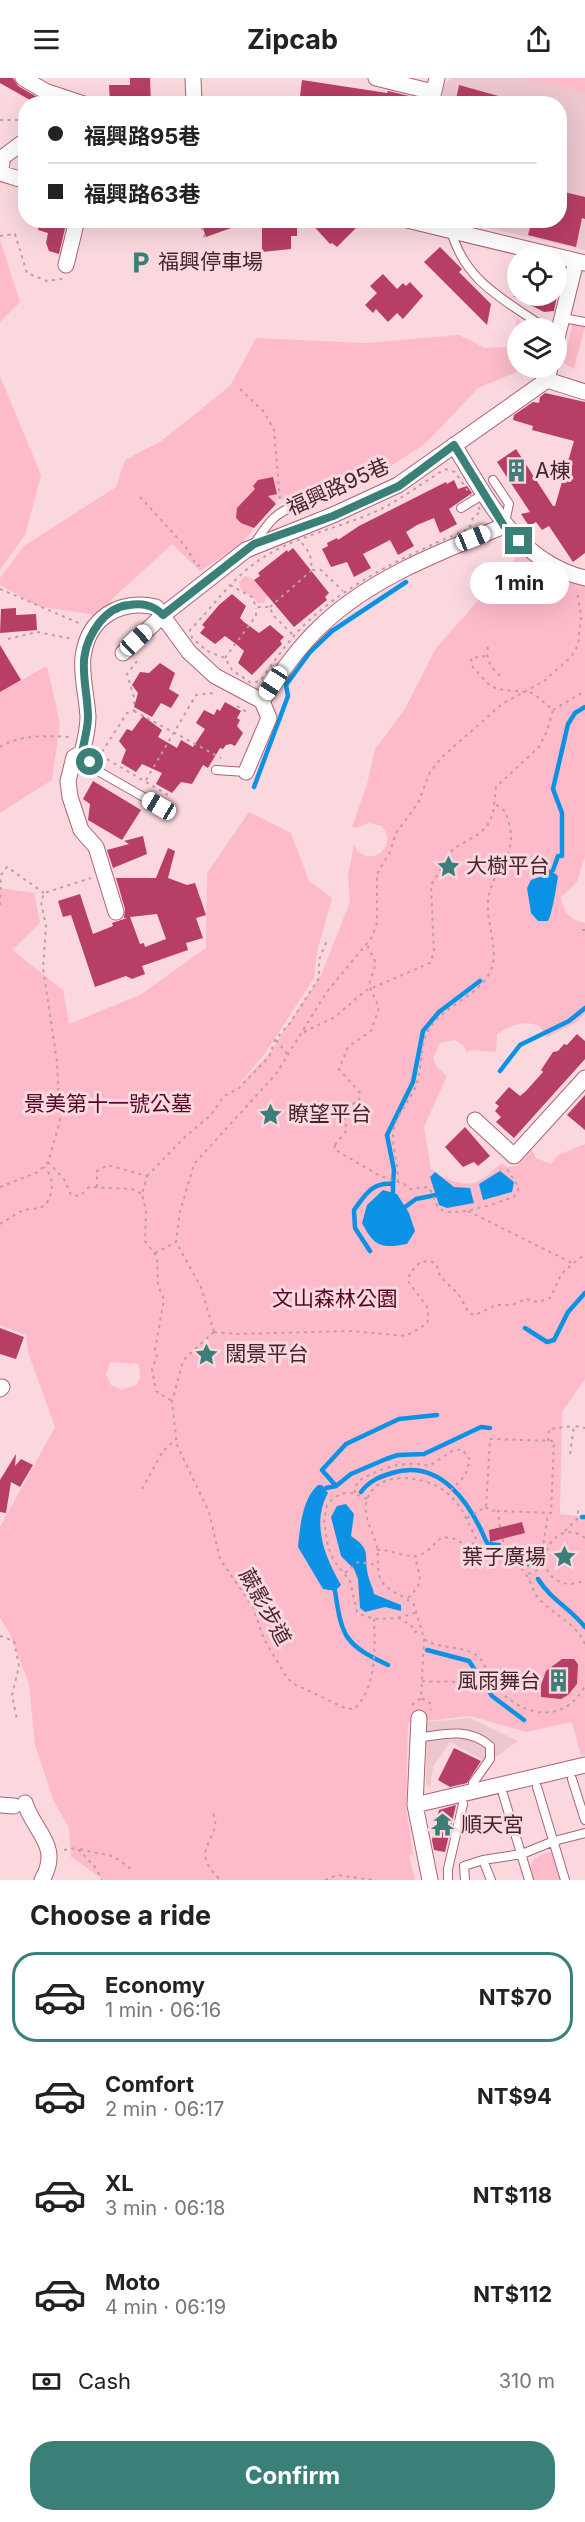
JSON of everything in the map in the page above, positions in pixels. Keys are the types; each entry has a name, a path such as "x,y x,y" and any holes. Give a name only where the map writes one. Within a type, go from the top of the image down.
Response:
{"street":[{"path":"22,78 45,91 60,96"},
{"path":"193,78 194,96"},
{"path":"376,78 434,91"},
{"path":"18,146 3,157 0,173 18,179"},
{"path":"66,265 75,228"},
{"path":"439,228 581,262 563,318"},
{"name":"福興路95巷","path":"123,652 163,615 254,544 333,516 399,486 543,378"},
{"path":"556,378 585,392"},
{"path":"454,445 479,497 504,526 533,552 563,570 585,578"},
{"path":"262,701 285,666 322,624 364,592 454,546 504,526"},
{"path":"116,912 96,847 81,830 70,797 70,766 74,757 82,753 88,719 83,663 91,636 106,613 123,606 140,604 156,607 189,652 215,675 262,701 269,718 246,772"},
{"path":"475,1120 514,1156 585,1078"},
{"path":"419,1718 416,1804 430,1880"},
{"path":"416,1804 585,1765"},
{"path":"13,1804 42,1830 50,1867 42,1880"}],"lane":[{"path":"451,231 464,261 475,277 491,293 528,318"},
{"path":"567,319 585,322"},
{"path":"494,480 508,504 504,526"},
{"path":"461,508 479,497"},
{"path":"254,544 269,522 282,509 297,506"},
{"path":"82,753 98,771 159,806"},
{"path":"216,770 246,772"},
{"path":"417,1738 459,1732 478,1736 490,1746 490,1758 473,1783"},
{"path":"572,1779 585,1820"},
{"path":"537,1786 566,1880"},
{"path":"503,1794 529,1880"},
{"path":"448,1880 448,1869 463,1804"},
{"path":"465,1880 464,1866 483,1860 522,1854 554,1841 585,1833"},
{"path":"483,1860 491,1880"}],"path":[{"path":"0,120 18,120"},
{"path":"202,228 206,242"},
{"path":"0,236 15,234 27,273 36,278 57,281 63,278 66,265"},
{"path":"240,389 264,412 274,430 282,509"},
{"path":"445,469 456,472 479,497 481,511 473,518 469,529 431,544 345,592 294,636 260,681 251,683 232,670 225,658 207,651 192,638 190,630 230,585 267,555 383,508 445,469"},
{"path":"140,497 185,546 197,566 207,563"},
{"path":"301,540 310,554 312,570"},
{"path":"256,607 270,607 312,570 321,570 345,592"},
{"path":"225,658 256,616 256,607 252,597 230,585"},
{"path":"556,594 576,587 580,616 578,645 565,665 502,704 441,758 430,772 418,803 396,833 390,852 377,874 377,923 366,943 326,993 289,1056 194,1164 180,1212 176,1242 201,1287 214,1332 237,1334 351,1331 406,1336 429,1319 427,1307 408,1281 410,1273 420,1262 430,1261 436,1264 440,1276 459,1295 469,1313 476,1315 496,1305 512,1305 526,1299 538,1302 550,1298 562,1273 585,1254"},
{"path":"0,589 91,636"},
{"path":"270,607 273,615 294,636"},
{"path":"8,639 37,632 91,636"},
{"path":"488,647 486,656 501,677"},
{"path":"486,656 471,658 477,672 497,688 526,690 553,710"},
{"path":"134,711 134,698 127,674 141,657"},
{"path":"208,686 224,698"},
{"path":"303,1033 335,1017 365,991 430,963 434,952 431,885 453,849 479,834 487,826 493,814 496,786 539,747 547,731 553,710 585,691"},
{"path":"145,781 196,695 215,693"},
{"path":"233,704 251,715 253,722"},
{"path":"168,795 100,754 127,713 134,711 213,756 228,760"},
{"path":"0,747 11,740 33,737 85,738"},
{"path":"398,1182 399,1169 393,1130 415,1088 429,1029 478,988 489,974 494,956 488,916 488,896 512,843 506,811 494,802"},
{"path":"0,905 1,875 7,867 44,893"},
{"path":"44,893 105,873"},
{"path":"0,1187 38,1172 44,1167 48,1162 60,1121 56,1053 43,968 46,926 41,902 44,893"},
{"path":"172,1402 156,1391 152,1369 157,1356 155,1350 164,1299 158,1286 154,1253 145,1241 146,1211 142,1194 147,1176 186,1136 211,1115 224,1096 238,1089 253,1076 260,1064 269,1057 275,1040 290,1023 319,978 319,960 327,940"},
{"path":"366,943 376,963 369,985 379,1008 370,1031 348,1047 339,1069 360,1093 359,1101 342,1109 347,1130 334,1149 409,1189 428,1186 438,1207 447,1212 468,1211 514,1197 519,1188 507,1167 514,1156"},
{"path":"275,1040 289,1056"},
{"path":"48,1162 64,1179 71,1195 80,1196 90,1187 132,1189 142,1194"},
{"path":"97,1187 97,1171 108,1165 147,1176"},
{"path":"0,1224 23,1210 40,1208 46,1204 52,1183 50,1172 44,1167"},
{"path":"468,1211 574,1263"},
{"path":"154,1253 176,1242"},
{"name":"蕨影步道","path":"214,1332 186,1357 172,1402 176,1439 209,1512 220,1559 253,1607 264,1639 287,1678 294,1684 345,1708 354,1709 368,1685 376,1656 374,1619"},
{"path":"548,1441 549,1429 574,1426 585,1428"},
{"path":"570,1454 574,1426"},
{"path":"142,1489 163,1451 176,1439"},
{"path":"546,1549 543,1547 548,1513 551,1513 554,1441 490,1439 486,1506 489,1510 548,1513"},
{"path":"354,1493 358,1481 375,1471 389,1466 420,1463 429,1466 452,1451 462,1449 470,1460 465,1476 448,1493"},
{"path":"419,1718 425,1718 432,1709 427,1699 421,1698 424,1639 417,1612 408,1598 388,1588 381,1580 377,1565 377,1550 369,1528 368,1500 373,1490 389,1481 407,1477 438,1486 448,1493 467,1518 476,1541 483,1551 503,1554 527,1574 538,1598 569,1622 580,1634 585,1644"},
{"path":"368,1500 354,1493 343,1491 327,1504 324,1515 328,1547 334,1561 346,1572 357,1612 374,1619 398,1617 417,1612"},
{"path":"467,1518 486,1506"},
{"path":"579,1506 577,1519 564,1532 552,1538 546,1549 545,1568 550,1575 568,1584 585,1580"},
{"path":"498,1511 500,1527"},
{"path":"564,1532 580,1534 585,1538"},
{"path":"377,1550 387,1549 415,1556 422,1554 443,1537 455,1539 469,1547 476,1541"},
{"path":"503,1539 503,1554"},
{"path":"408,1598 417,1589 421,1579 415,1556"},
{"path":"346,1572 358,1562 377,1565"},
{"path":"527,1574 545,1568"},
{"path":"398,1617 411,1625 414,1632 421,1631"},
{"path":"0,1636 14,1641 19,1666 12,1695 17,1720"},
{"path":"424,1639 441,1648 470,1651 478,1656 490,1680 503,1694 533,1712 558,1712 568,1708 585,1686"},
{"path":"422,1681 457,1684 467,1682 482,1685 490,1680"},
{"path":"580,1695 585,1698"},
{"path":"213,1814 216,1820 215,1831 205,1854 207,1863 220,1880"},
{"path":"46,1842 63,1851 77,1848 94,1853 107,1853 133,1871"},
{"path":"77,1848 95,1867 102,1880"},
{"path":"325,1880 337,1875 373,1880"}],"shaded area":[{"path":"451,78 585,78 585,250 488,228 567,228 567,96 443,96 445,83"},
{"path":"470,1718 518,1741 496,1757 483,1760 450,1742 433,1767 430,1788 426,1783 427,1722"}],"green space":[{"path":"521,78 585,78 585,93"},
{"path":"0,240 20,302 0,322"},
{"path":"573,323 585,327 574,369 567,365 567,347"},
{"path":"459,335 485,348 507,347 507,376 478,388 426,443 391,466 387,463 330,494 312,500 278,499 241,544 200,571 172,544 95,615 37,606 0,585 0,578 24,546 116,487 125,460 160,442 230,386 256,338 365,343"},
{"path":"0,376 41,475 25,535 0,570"},
{"name":"文山森林公園","path":"508,541 535,563 585,584 585,857 577,882 561,897 563,907 568,914 575,920 585,923 585,1014 577,1022 547,1037 539,1027 533,1024 511,1027 497,1034 496,1052 470,1050 467,1052 464,1046 455,1040 440,1043 433,1058 437,1067 447,1076 424,1127 431,1169 450,1180 463,1184 477,1182 502,1163 507,1167 517,1166 532,1150 536,1158 551,1164 558,1155 585,1144 585,1379 562,1412 560,1514 585,1517 585,1755 581,1756 572,1722 526,1732 470,1716 408,1723 406,1807 413,1855 409,1855 415,1880 105,1880 71,1857 69,1828 53,1799 35,1745 29,1684 9,1632 0,1618 0,1527 55,1427 28,1352 26,1335 0,1325 0,888 34,893 40,923 12,950 63,990 69,1024 140,995 206,948 207,873 249,812 291,833 309,881 332,898 317,952 314,978 266,1052 237,1087 268,1055 321,975 350,902 348,875 354,845 359,852 366,856 373,856 384,849 387,842 382,826 368,823 352,827 367,784 375,749 405,709 436,648 515,559","holes":["110,1362 139,1364 140,1378 136,1385 121,1390 111,1385 106,1375"]},
{"path":"245,576 253,579 267,595 264,603 258,603 252,596 241,590 239,582"},
{"path":"47,666 60,724 52,780 0,813 0,692"},
{"path":"551,1852 563,1863 568,1880 529,1880 533,1861"}],"water":[{"path":"549,869 558,876 553,906 548,921 538,921 531,913 527,888 531,880 542,876"},
{"path":"500,1171 514,1182 512,1192 483,1200 479,1184"},
{"path":"435,1172 454,1187 470,1188 474,1203 447,1208 439,1205 430,1177"},
{"path":"383,1190 397,1194 409,1213 415,1231 407,1244 384,1246 379,1244 370,1237 362,1223 367,1205"},
{"path":"318,1485 322,1485 328,1493 323,1505 320,1528 325,1552 341,1585 335,1591 323,1589 298,1547 305,1505"},
{"path":"346,1504 354,1514 351,1536 365,1549 368,1575 374,1594 401,1605 401,1611 385,1607 365,1612 360,1608 358,1579 354,1569 341,1556 331,1517 337,1506"}],"building":[{"path":"0,78 13,78 18,86 35,96 23,96 0,83"},
{"path":"130,78 150,78 151,96 110,96 109,85 130,85"},
{"path":"302,80 387,93 388,91 409,96 338,96 300,96"},
{"path":"459,85 499,96 457,96"},
{"path":"567,193 585,197 585,219 582,218 576,247 528,235 530,228 567,228"},
{"path":"38,228 65,228 59,254 49,251 46,243 48,233 38,230"},
{"path":"203,228 231,228 206,237"},
{"path":"262,228 297,228 297,236 291,236 291,249 262,252"},
{"path":"315,228 356,228 337,247 330,244"},
{"path":"440,247 462,269 459,272 491,304 487,325 424,262"},
{"path":"383,274 397,289 403,283 406,286 410,282 423,296 403,319 397,313 388,322 376,309 373,313 365,305 377,293 370,286"},
{"path":"532,306 555,306 554,311 544,312"},
{"path":"545,393 585,402 585,553 573,562 549,526 542,530 536,522 529,526 521,514 530,512 497,462 516,449 555,506 574,441 532,430 533,426 513,420 514,415 533,402 539,403 540,397"},
{"path":"273,477 277,494 268,496 276,504 254,528 241,523 236,518 237,508 255,489 253,486 258,480"},
{"path":"454,480 458,489 467,486 472,493 449,509 457,524 440,533 434,518 417,525 406,532 414,546 398,555 390,540 363,554 371,568 354,577 347,562 331,567 322,549 328,546 327,543 337,538 338,540 359,526"},
{"path":"293,548 329,593 325,597 327,600 294,627 254,580 260,576 258,573 287,550 288,552"},
{"path":"232,594 246,606 240,618 244,622 259,633 270,625 284,637 280,641 282,644 252,675 238,663 244,651 236,644 225,636 215,644 200,633 205,627 202,625"},
{"path":"16,608 16,615 36,614 37,630 0,633 1,609"},
{"path":"0,645 21,680 0,692"},
{"path":"160,663 175,673 169,689 179,695 171,708 161,703 152,717 134,707 138,693 132,685 140,672 149,673"},
{"path":"225,702 241,711 237,718 240,720 237,726 243,733 235,746 231,744 226,745 223,749 220,748 208,768 203,765 192,784 181,782 172,793 156,784 162,773 142,764 136,772 121,763 126,750 119,741 127,729 132,731 143,716 162,730 158,737 177,748 181,740 193,747 205,729 196,723 204,710 214,715 217,709 220,711"},
{"path":"93,781 141,810 122,840 88,820 90,804 83,799"},
{"path":"143,836 147,854 113,868 107,850 129,844 124,841"},
{"path":"168,848 175,851 168,878 187,885 195,883 206,915 196,918 203,938 186,943 188,950 142,966 145,974 132,979 126,976 95,987 71,915 63,917 58,901 80,894 93,934 113,926 112,923 127,918 124,918 125,909 116,878 156,878","holes":["157,914 166,939 145,947 144,943 140,944 130,917"]},
{"path":"577,1034 585,1041 585,1059 514,1138 496,1122 501,1117 495,1111 499,1106 495,1103 509,1087 520,1096 526,1091 543,1072 541,1070 553,1052 558,1051 564,1044 567,1045"},
{"path":"585,1095 585,1130 567,1115"},
{"path":"465,1127 490,1156 478,1166 474,1162 463,1167 445,1147"},
{"path":"0,1328 24,1337 16,1359 0,1354"},
{"path":"16,1454 15,1466 21,1459 33,1465 20,1487 11,1482 6,1513 0,1512 0,1480"},
{"path":"522,1522 525,1533 490,1542 489,1530"},
{"name":"風雨舞台","path":"562,1659 574,1659 578,1664 577,1684 568,1695 561,1699 541,1697 541,1685 546,1671"},
{"path":"454,1748 481,1761 467,1783 450,1787 438,1780"},
{"name":"順天宮","path":"456,1805 445,1852 434,1850 432,1840 439,1810"}],"waterway":[{"path":"254,787 288,696 286,685 310,652 332,631 406,582"},
{"path":"553,870 558,856 562,856 562,813 553,789 568,724 575,713 585,707"},
{"path":"393,1184 394,1170 387,1135 413,1082 423,1031 439,1012 480,981"},
{"path":"500,1071 520,1045 569,1021 585,1008"},
{"path":"370,1251 355,1228 354,1210 374,1187 393,1184 393,1192"},
{"path":"405,1207 416,1199 436,1195"},
{"path":"525,1328 547,1342 554,1340 568,1312 585,1293"},
{"path":"336,1486 322,1470 346,1444 399,1419 437,1415"},
{"path":"326,1488 336,1486 351,1474 386,1459 398,1455 424,1454 481,1427 490,1428"},
{"path":"361,1492 375,1480 392,1473 409,1470 425,1472 451,1487 471,1512 488,1544 499,1545"},
{"path":"514,1552 528,1564"},
{"path":"538,1579 549,1593 585,1627"},
{"path":"335,1591 340,1619 348,1637 362,1651 388,1665"},
{"path":"427,1650 469,1661 492,1696 524,1720"}],"place":[{"name":"福興停車場","path":"140,262"},
{"name":"A棟","path":"517,471"},
{"name":"大樹平台","path":"448,866"},
{"name":"瞭望平台","path":"270,1114"},
{"name":"闊景平台","path":"207,1354"},
{"name":"葉子廣場","path":"564,1557"},
{"name":"風雨舞台","path":"559,1681"},
{"name":"順天宮","path":"443,1825"}],"route":[{"path":"90,762 82,753 88,719 83,655 94,629 106,613 123,606 140,604 156,607 163,615 254,544 333,516 399,486 454,445 504,526 519,541"}],"park label":[{"name":"景美第十一號公墓","path":"108,1104"}]}
